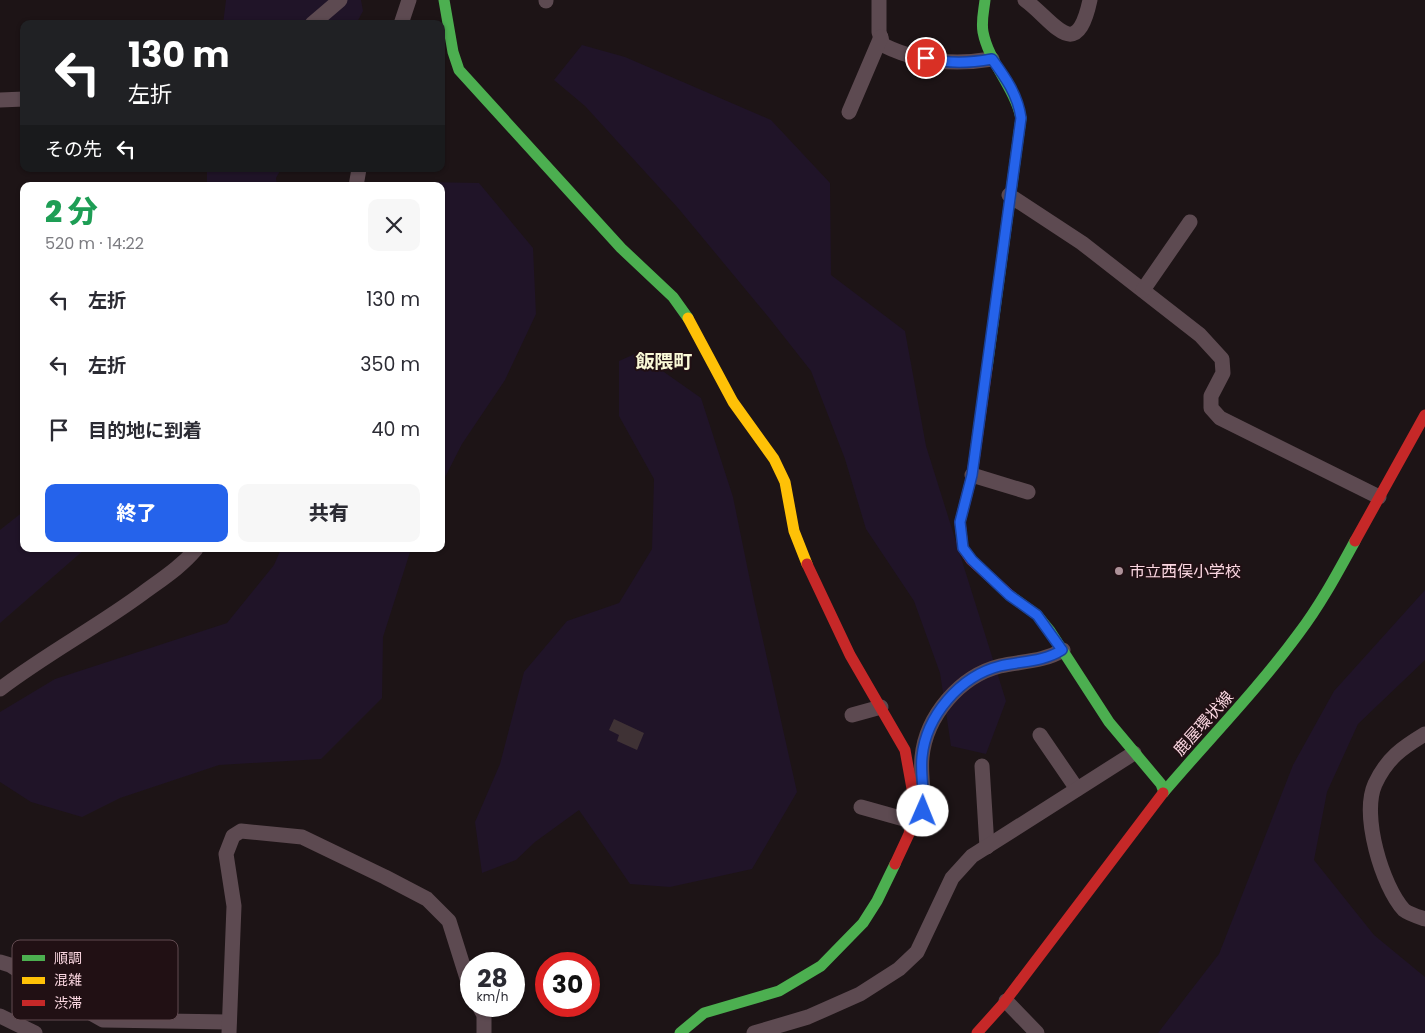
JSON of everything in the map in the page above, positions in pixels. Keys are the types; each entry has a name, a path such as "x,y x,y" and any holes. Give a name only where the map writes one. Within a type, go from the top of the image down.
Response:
{"street":[{"path":"317,20 340,0"},
{"path":"402,20 409,0"},
{"path":"444,0 453,52 459,70 621,248 673,297 687,317 733,402 774,459 785,482 790,501 794,532 814,582 850,654 905,750 913,794 912,818 908,834 877,901 863,923 821,966 792,985 779,991 717,1008 704,1014 680,1033"},
{"path":"879,0 880,37 884,44 894,50 942,62 968,63 992,59"},
{"path":"986,0 982,30 992,59 1010,86 1019,104 1021,118 972,475 960,522 963,548 972,560 1009,595 1037,615 1109,722 1160,784 1164,792"},
{"path":"1024,0 1036,8 1060,32 1068,34 1078,31 1086,21 1090,0"},
{"path":"849,112 880,37"},
{"path":"0,100 20,100"},
{"path":"1009,195 1082,243 1200,336 1222,359 1223,373 1211,396 1211,408 1220,418 1379,497"},
{"path":"1142,290 1190,222"},
{"name":"鹿屋環状線","path":"977,1033 1006,1001 1164,792 1243,703 1300,632 1331,584 1425,415"},
{"path":"972,475 1028,492"},
{"path":"0,689 29,667 114,614 185,563 194,552"},
{"path":"861,807 912,818 923,811 922,758 925,743 942,706 964,683 981,672 1001,666 1050,658 1062,650"},
{"path":"852,714 881,707"},
{"path":"1425,734 1403,747 1388,760 1374,786 1370,820 1376,853 1390,886 1405,911 1425,919"},
{"path":"1040,735 1077,789"},
{"path":"754,1033 826,1010 860,994 899,969 918,952 952,878 972,856 1134,753"},
{"path":"982,766 987,847"},
{"path":"103,1020 229,1027 234,906 226,854 233,836 241,831 302,837 427,899 449,920 460,956"},
{"path":"0,962 12,966"},
{"path":"1006,1001 1037,1033"},
{"path":"0,1016 34,1033"},
{"path":"484,1017 484,1033"}],"shaded area":[{"path":"226,0 361,0 363,11 358,20 224,20"},
{"path":"582,45 625,57 771,120 830,183 831,275 905,331 926,446 1006,701 986,754 951,746 940,673 914,601 866,529 845,459 811,371 678,208 585,106 554,80"},
{"path":"207,172 279,172 276,178 276,182 207,182"},
{"path":"445,182 479,183 533,248 536,314 505,380 462,444 445,477"},
{"path":"637,353 701,398 733,497 797,792 752,869 670,887 630,884 579,810 535,842 516,860 482,873 475,822 500,764 524,672 567,621 619,603 652,549 654,479 619,416 619,361"},
{"path":"20,514 20,552 82,552 0,623 0,530"},
{"path":"280,552 410,552 383,637 382,698 321,759 219,765 120,798 82,817 31,802 0,782 0,712 55,679 227,623 274,565"},
{"path":"1425,590 1425,660 1358,724 1327,792 1314,860 1374,935 1425,977 1425,1033 1158,1033 1219,954 1293,765 1334,691"}],"building":[{"path":"614,719 644,733 637,750 617,741 619,735 609,730"}],"traffic: fast":[{"path":"444,0 453,52 459,70 621,248 673,297 688,318"},
{"path":"985,0 982,24 986,43 990,54 1013,95 1021,118 987,368"},
{"path":"1163,793 1283,654 1315,611 1355,541"},
{"path":"1012,597 1037,615 1050,631 1109,722 1161,784 1164,792"},
{"path":"680,1033 704,1013 779,991 821,966 863,923 877,901 895,864"}],"traffic: slow":[{"path":"688,318 733,402 774,459 785,482 794,531 807,564"}],"traffic: jam":[{"path":"987,368 972,475 960,522 963,548 971,560 1012,597"},
{"path":"1355,541 1425,415"},
{"path":"807,564 850,655 905,750 913,794 913,815 909,834 895,864"},
{"path":"977,1033 1003,1004 1163,793"}],"place":[{"name":"市立西俣小学校","path":"1119,571"}],"district":[{"name":"飯隈町","path":"664,361"}],"route":[{"path":"923,811 922,758 925,743 942,706 964,683 981,672 1001,666 1050,658 1062,650 1037,615 1009,595 972,560 963,548 960,522 972,475 1021,118 1019,104 1010,86 992,59 968,63 942,62 926,58"}]}
